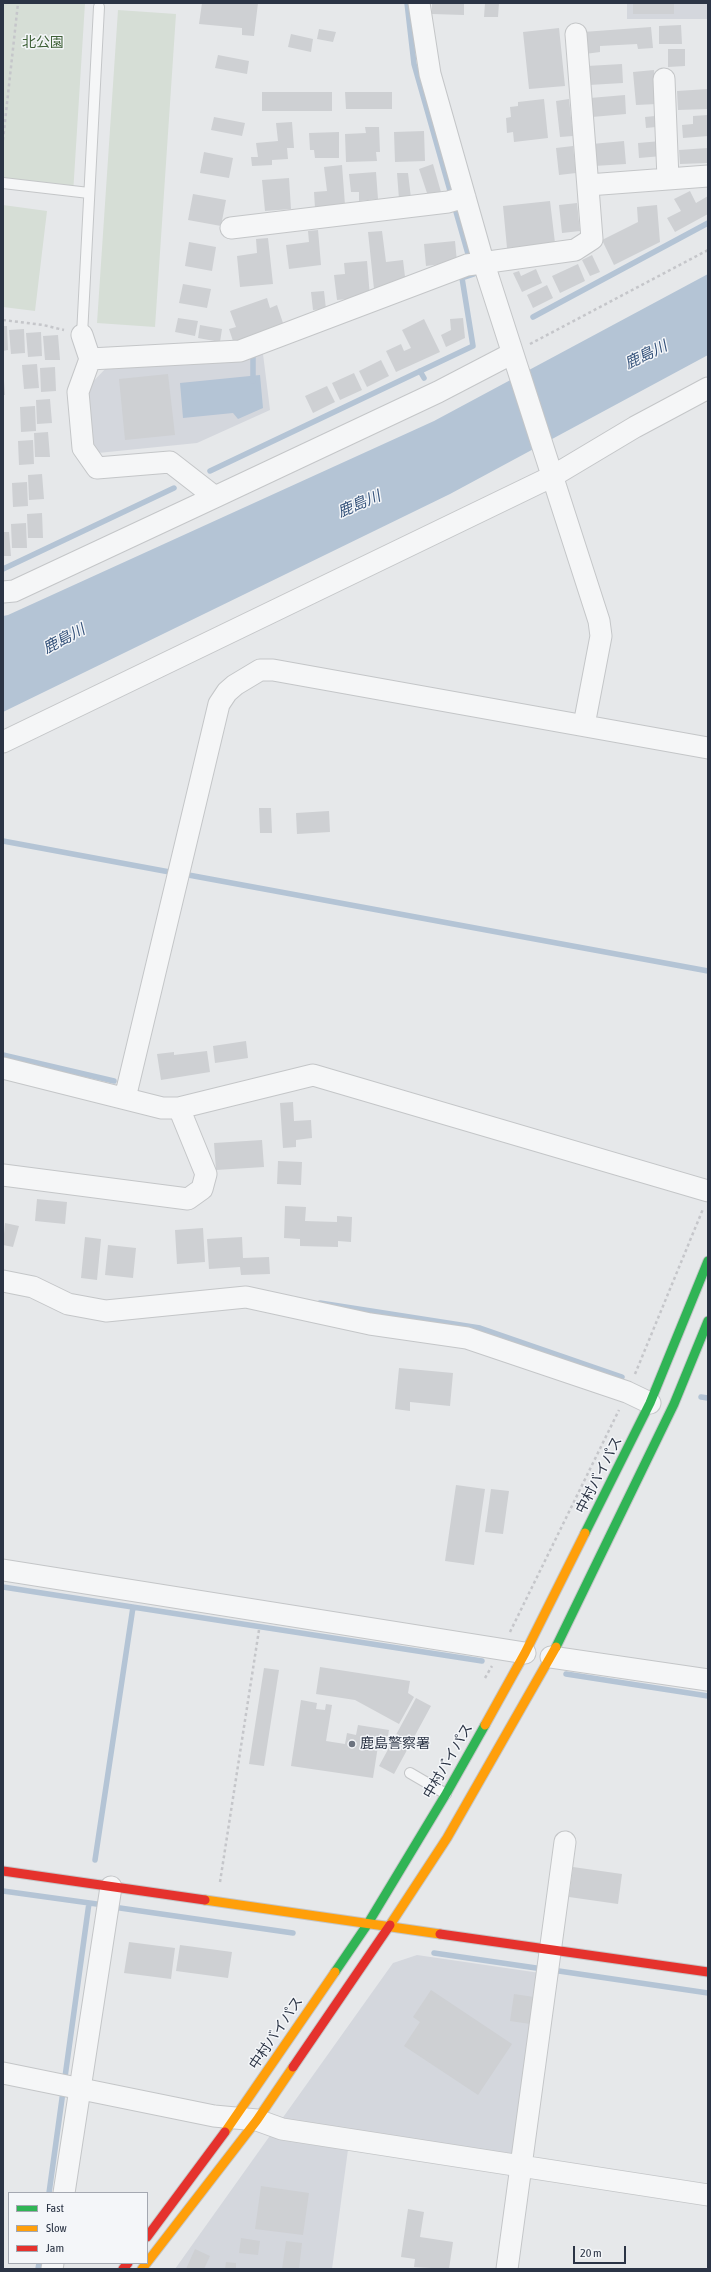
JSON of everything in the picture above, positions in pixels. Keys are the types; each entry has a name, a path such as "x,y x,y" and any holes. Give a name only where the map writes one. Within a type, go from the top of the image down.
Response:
{"main road":[{"name":"中村バイパス","path":"148,2236 235,2119 367,1925 446,1794 525,1653 650,1403 708,1261"},
{"path":"148,2261 257,2120 388,1928 446,1838 551,1657 674,1404 708,1321"},
{"path":"3,1871 109,1900 217,1902 388,1928 547,1963 708,1972"}],"street":[{"path":"419,3 430,74 456,199 475,263 511,354 553,476 600,629 601,636 584,725"},
{"path":"90,359 240,350 475,263 575,250 592,239 576,34"},
{"path":"664,79 668,179"},
{"path":"588,185 708,176"},
{"path":"231,228 456,199"},
{"path":"82,335 90,359 78,392 83,448 97,468 170,462 215,497"},
{"path":"3,592 14,591 215,497 438,392 511,354"},
{"path":"3,742 553,476 635,427 708,388"},
{"path":"125,1098 219,704 226,692 260,670 273,670 708,748"},
{"path":"3,1068 162,1108 179,1108 313,1075 706,1198"},
{"path":"3,1175 188,1199 202,1190 206,1174 179,1108"},
{"path":"3,1282 33,1287 68,1304 106,1311 246,1297 370,1324 467,1338 627,1392 650,1403"},
{"path":"3,1570 525,1653"},
{"path":"551,1657 708,1680"},
{"path":"507,2269 547,1963 565,1842"},
{"path":"64,2192 109,1900"},
{"path":"3,2074 235,2119 257,2120 282,2129 708,2195"}],"lane":[{"path":"82,335 99,7"},
{"path":"3,183 89,193"},
{"path":"410,1773 446,1794"}],"path":[{"path":"3,140 18,3"},
{"path":"511,354 708,250"},
{"path":"3,320 43,325 82,335"},
{"path":"485,1678 501,1650 627,1392 706,1198"},
{"path":"217,1902 257,1638"}],"shaded area":[{"path":"627,3 708,3 708,19 627,19"},
{"path":"263,354 270,410 197,443 98,453 88,443 83,392 108,366"},
{"path":"417,1955 540,1973 511,2169 349,2142 332,2269 175,2269 393,1963"}],"green space":[{"name":"北公園","path":"3,3 85,3 73,194 3,186"},
{"path":"118,10 176,14 155,327 97,323"},
{"path":"3,205 47,211 35,311 3,307"}],"water":[{"name":"鹿島川","path":"708,274 708,355 450,494 3,712 3,616 434,421"},
{"path":"260,375 263,408 238,419 233,413 183,418 180,383"}],"building":[{"path":"202,3 258,3 254,36 242,35 242,28 199,24"},
{"path":"432,3 464,3 464,15 432,14"},
{"path":"485,3 499,3 498,17 484,17"},
{"path":"633,3 674,3 674,14 633,14"},
{"path":"681,25 682,44 659,44 659,26"},
{"path":"651,27 653,48 638,49 637,44 600,46 600,52 585,54 583,32"},
{"path":"559,28 565,86 529,89 523,32"},
{"path":"319,29 336,32 333,42 317,39"},
{"path":"291,34 313,39 311,52 288,47"},
{"path":"668,49 685,49 685,66 668,67"},
{"path":"218,55 249,61 247,74 215,68"},
{"path":"622,64 623,83 589,85 587,66"},
{"path":"654,70 657,104 636,105 633,72"},
{"path":"708,89 708,109 678,110 677,91"},
{"path":"262,92 332,92 332,111 262,111"},
{"path":"345,92 392,92 392,109 346,109"},
{"path":"625,95 626,114 592,117 590,98"},
{"path":"544,99 548,138 514,142 513,132 507,133 506,118 511,117 510,107 518,106 518,102"},
{"path":"569,99 573,136 560,137 556,101"},
{"path":"708,115 708,136 683,138 682,125 693,124 693,116"},
{"path":"655,116 656,127 646,128 645,117"},
{"path":"214,117 245,123 242,136 211,130"},
{"path":"292,122 294,148 287,148 288,159 272,160 272,165 252,166 251,157 258,157 256,143 278,141 276,123"},
{"path":"365,127 379,127 380,152 376,152 377,161 346,162 345,134 366,133"},
{"path":"424,131 425,161 395,162 394,132"},
{"path":"339,132 339,158 315,158 314,150 310,150 309,133"},
{"path":"624,141 626,164 594,166 592,144"},
{"path":"661,141 662,156 639,158 638,143"},
{"path":"573,146 576,173 559,175 556,148"},
{"path":"708,148 708,163 680,164 679,150"},
{"path":"204,152 233,158 229,178 200,173"},
{"path":"433,164 441,192 428,196 419,169"},
{"path":"342,165 345,205 315,208 314,192 327,191 324,167"},
{"path":"376,172 378,199 359,201 359,192 351,192 349,174"},
{"path":"397,173 408,173 411,198 399,199"},
{"path":"289,178 291,209 265,211 262,180"},
{"path":"690,191 696,203 708,196 708,214 675,232 667,218 681,211 674,199"},
{"path":"193,194 226,200 221,226 188,220"},
{"path":"550,201 555,243 507,248 503,206"},
{"path":"577,203 580,231 562,233 559,205"},
{"path":"657,205 660,242 614,265 602,240 638,222 637,207"},
{"path":"318,230 321,265 289,269 286,245 309,242 308,231"},
{"path":"382,231 386,262 403,260 406,285 374,289 368,232"},
{"path":"268,238 273,284 240,287 237,256 257,253 256,239"},
{"path":"455,241 457,262 426,266 424,244"},
{"path":"189,242 216,247 212,271 185,266"},
{"path":"592,255 600,272 590,276 582,260"},
{"path":"367,261 370,297 337,300 334,275 345,274 344,263"},
{"path":"578,264 585,281 560,293 552,276"},
{"path":"536,269 542,283 522,292 513,273 519,271 521,276"},
{"path":"183,284 211,289 207,308 179,303"},
{"path":"547,285 553,298 533,308 527,295"},
{"path":"324,291 326,309 313,310 311,292"},
{"path":"267,298 270,308 277,305 284,326 234,344 229,329 236,327 230,311"},
{"path":"178,318 198,321 195,336 175,332"},
{"path":"463,318 465,338 446,347 441,335 451,330 450,319"},
{"path":"424,319 440,352 396,372 386,351 401,344 404,351 411,348 402,330"},
{"path":"200,325 222,329 220,342 198,338"},
{"path":"3,326 7,326 8,350 3,351"},
{"path":"24,329 25,353 11,354 9,330"},
{"path":"41,332 42,356 28,357 26,333"},
{"path":"58,335 60,360 45,360 43,336"},
{"path":"381,360 389,376 367,387 359,371"},
{"path":"37,364 39,388 24,389 22,365"},
{"path":"55,367 56,391 41,392 40,368"},
{"path":"354,373 362,390 340,400 332,383"},
{"path":"168,374 175,435 125,440 119,379"},
{"path":"4,381 5,395 3,395"},
{"path":"327,386 335,402 313,413 305,396"},
{"path":"50,399 52,423 37,424 36,400"},
{"path":"35,406 36,431 21,432 20,407"},
{"path":"48,432 50,457 35,457 34,433"},
{"path":"33,440 34,464 19,465 18,441"},
{"path":"42,474 44,499 29,500 28,475"},
{"path":"27,482 28,506 13,507 12,483"},
{"path":"42,513 43,538 28,538 27,514"},
{"path":"26,523 27,548 12,548 11,524"},
{"path":"3,532 9,532 11,556 3,556"},
{"path":"259,808 271,808 272,833 260,833"},
{"path":"329,811 330,832 297,834 296,813"},
{"path":"246,1041 248,1058 215,1063 213,1046"},
{"path":"207,1051 210,1072 161,1080 157,1054 174,1052 174,1055"},
{"path":"293,1102 294,1121 311,1120 312,1138 296,1140 296,1147 283,1148 280,1103"},
{"path":"262,1140 264,1167 216,1170 214,1143"},
{"path":"278,1161 302,1162 301,1185 277,1184"},
{"path":"37,1199 67,1202 65,1224 35,1221"},
{"path":"285,1206 306,1207 305,1221 337,1222 337,1216 352,1217 351,1242 338,1241 338,1247 300,1246 300,1239 284,1238"},
{"path":"5,1223 19,1226 13,1247 3,1245"},
{"path":"203,1228 205,1262 177,1264 175,1230"},
{"path":"85,1237 101,1239 97,1280 81,1278"},
{"path":"242,1237 243,1258 269,1257 270,1274 241,1275 240,1267 209,1269 207,1239"},
{"path":"108,1245 136,1248 133,1278 105,1275"},
{"path":"399,1368 453,1373 450,1406 410,1402 410,1411 395,1409"},
{"path":"456,1485 485,1489 474,1565 445,1561"},
{"path":"491,1489 509,1491 503,1534 485,1532"},
{"path":"320,1667 410,1681 408,1693 414,1697 399,1724 355,1700 316,1694"},
{"path":"264,1668 279,1670 264,1766 249,1764"},
{"path":"416,1698 431,1706 394,1774 379,1766"},
{"path":"301,1700 317,1703 316,1709 325,1710 326,1704 332,1705 326,1741 345,1744 347,1733 356,1735 358,1725 389,1730 386,1747 378,1746 373,1778 291,1766"},
{"path":"573,1867 622,1874 618,1904 569,1897"},
{"path":"129,1942 175,1948 171,1979 124,1973"},
{"path":"180,1945 232,1952 228,1978 176,1971"},
{"path":"431,1990 512,2044 478,2095 404,2046 420,2022 413,2017"},
{"path":"514,1994 534,1997 530,2024 510,2021"},
{"path":"261,2186 309,2193 303,2235 255,2229"},
{"path":"408,2209 424,2212 420,2237 453,2242 449,2269 414,2267 415,2259 401,2257"},
{"path":"241,2238 260,2241 258,2255 239,2253"},
{"path":"286,2241 302,2243 299,2269 282,2269"},
{"path":"195,2249 210,2256 204,2269 186,2269"},
{"path":"226,2262 236,2263 236,2269 225,2269"}],"waterway":[{"path":"407,3 414,64 470,261"},
{"path":"533,317 708,223"},
{"path":"210,471 473,346 462,278 474,274 473,271"},
{"path":"253,351 253,381"},
{"path":"420,371 424,378"},
{"path":"3,569 174,488"},
{"path":"3,841 175,873"},
{"path":"183,874 708,971"},
{"path":"3,1055 114,1081"},
{"path":"320,1303 480,1328 622,1377"},
{"path":"701,1397 708,1398"},
{"path":"3,1587 482,1661"},
{"path":"95,1860 133,1607"},
{"path":"566,1674 708,1696"},
{"path":"3,1891 104,1905"},
{"path":"49,2192 89,1903"},
{"path":"113,1907 293,1933"},
{"path":"434,1953 543,1969"},
{"path":"552,1970 708,1993"},
{"path":"38,2269 39,2264"}],"traffic: fast":[{"path":"585,1533 650,1403 708,1261"},
{"path":"556,1647 674,1404 708,1321"},
{"path":"335,1972 367,1925 446,1794 485,1725"}],"traffic: slow":[{"path":"485,1725 525,1653 585,1533"},
{"path":"390,1925 447,1838 556,1647"},
{"path":"205,1900 440,1934"},
{"path":"225,2132 335,1972"},
{"path":"148,2261 257,2120 293,2067"},
{"path":"142,2269 146,2264"}],"traffic: jam":[{"path":"3,1871 205,1900"},
{"path":"293,2067 390,1925"},
{"path":"440,1934 708,1972"},
{"path":"148,2236 225,2132"},
{"path":"123,2269 127,2264"}],"place":[{"name":"鹿島警察署","path":"352,1744"}]}
